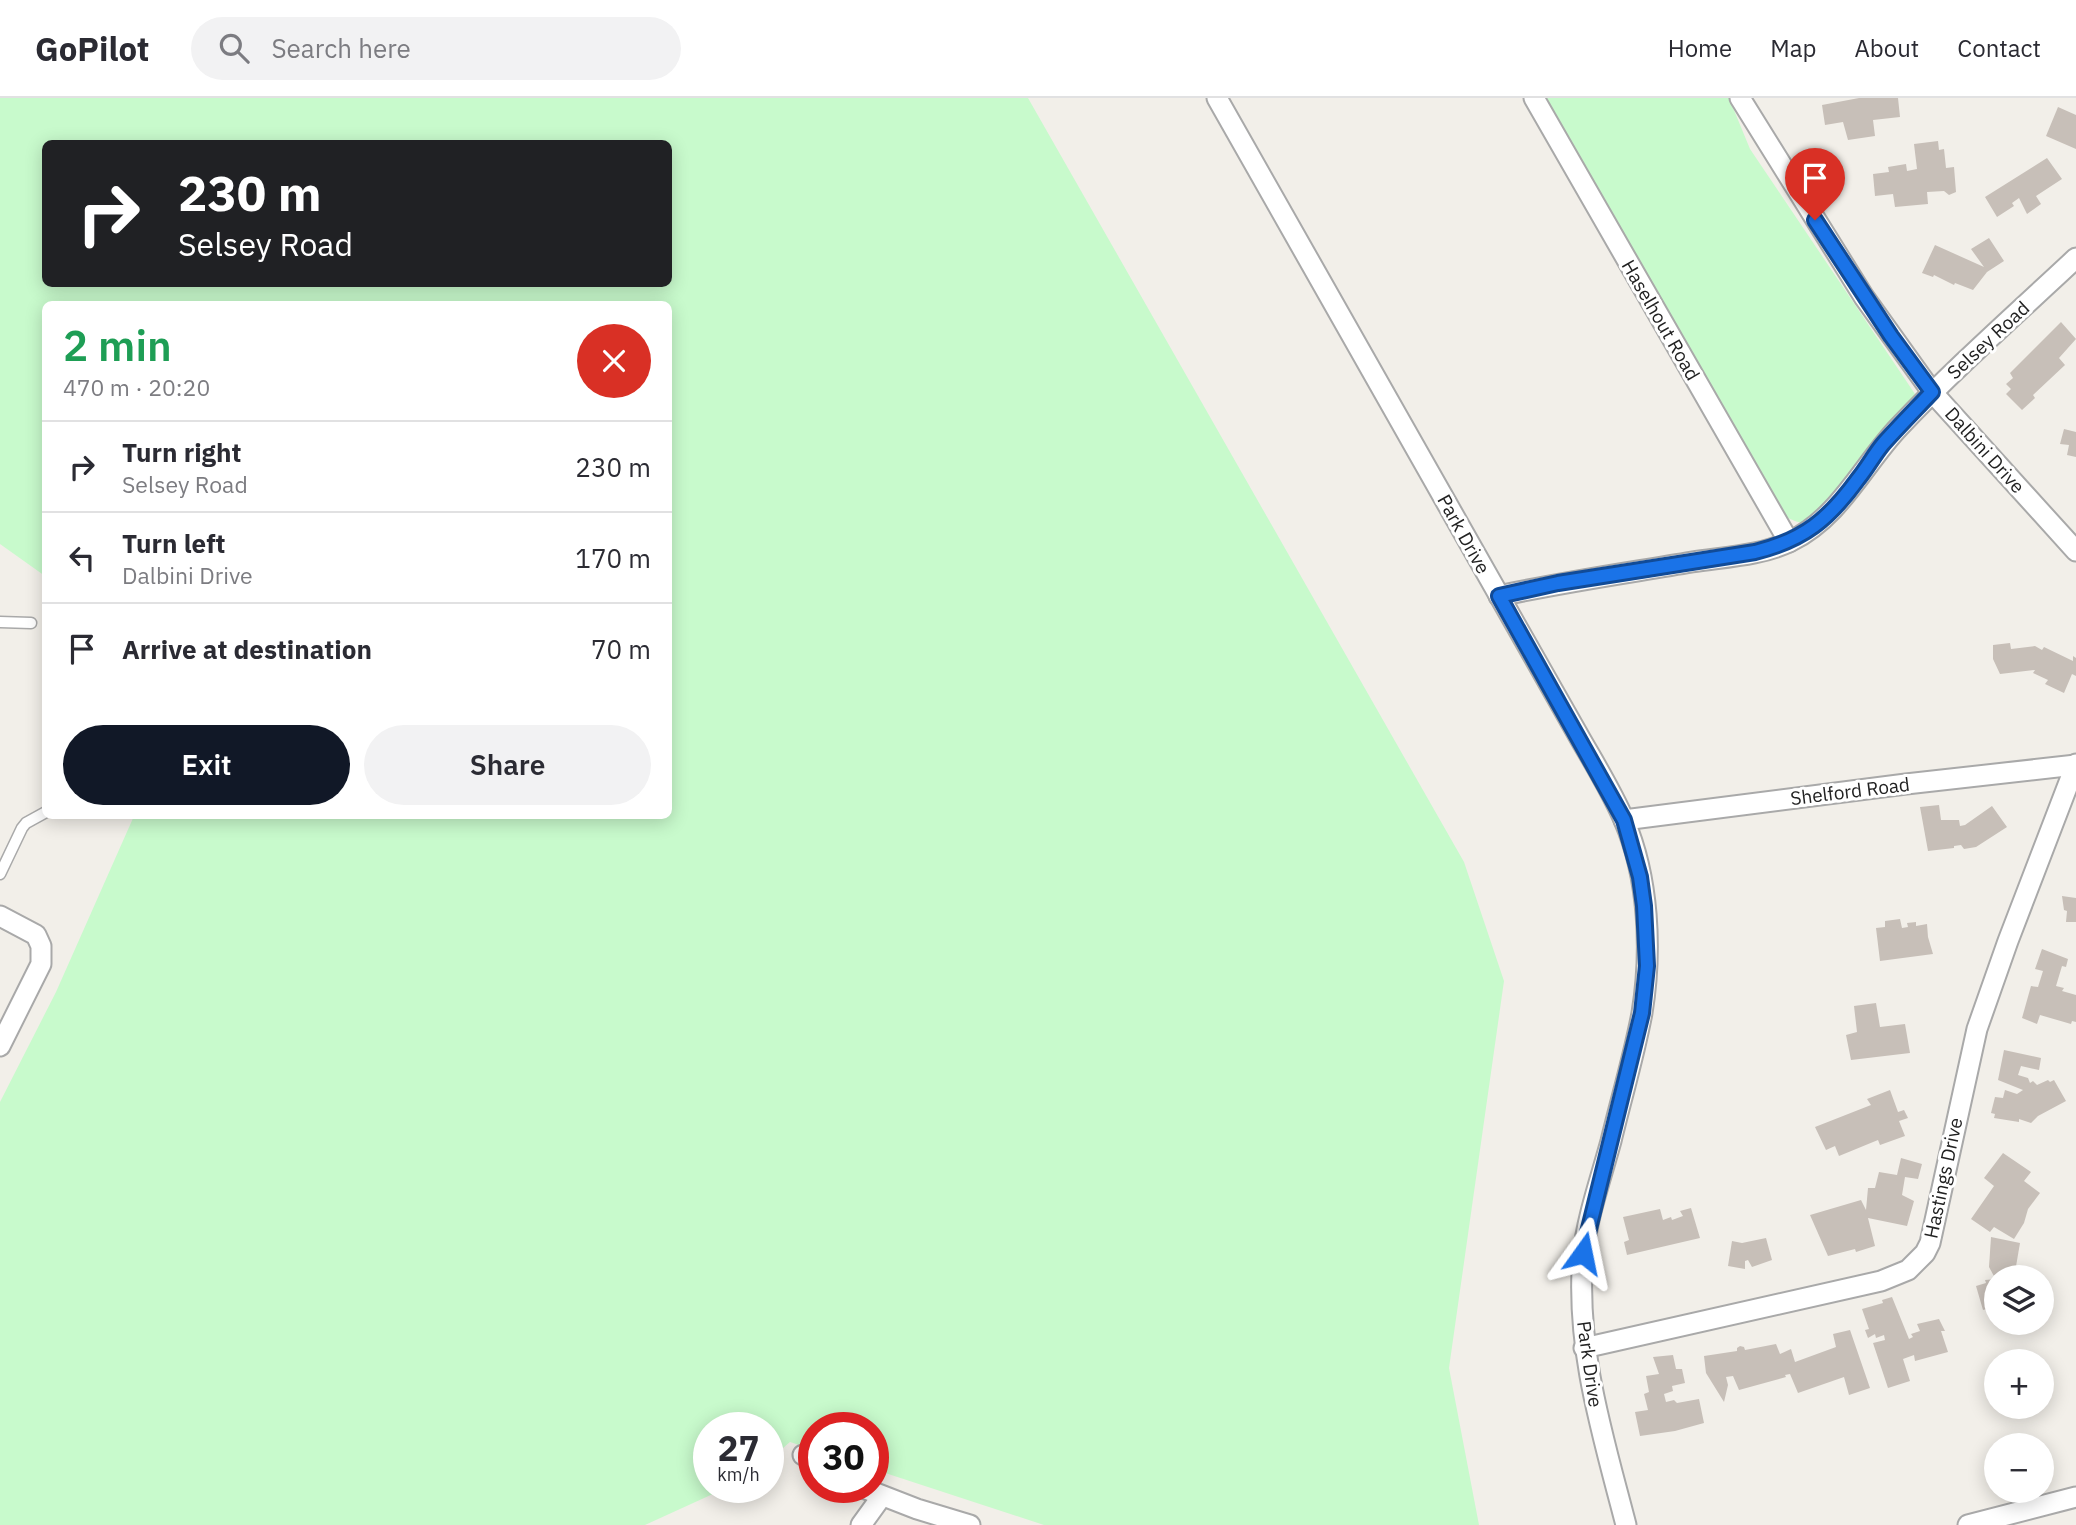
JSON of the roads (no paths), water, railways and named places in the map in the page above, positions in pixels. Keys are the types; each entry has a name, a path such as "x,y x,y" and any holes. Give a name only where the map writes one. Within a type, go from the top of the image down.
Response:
{"street":[{"name":"Park Drive","path":"1217,98 1624,820 1634,852 1643,897 1647,966 1642,1013 1586,1239 1582,1283 1584,1348 1596,1408 1626,1525"},
{"name":"Haselhout Road","path":"1534,98 1789,542"},
{"path":"1742,103 1762,98"},
{"name":"Dalbini Drive","path":"1742,103 1891,336 1932,392 2076,551"},
{"name":"Selsey Road","path":"1499,596 1558,583 1755,552 1789,542 1805,533 1830,513 1882,445 1932,392 2076,258"},
{"name":"Shelford Road","path":"1624,820 2076,765"},
{"name":"Hastings Drive","path":"1584,1348 1881,1281 1908,1270 1925,1254 1939,1205 1977,1029 2076,765"},
{"path":"0,916 39,938 42,960 0,1046"},
{"path":"1968,1525 2076,1497"},
{"path":"889,1498 970,1525"},
{"path":"862,1525 877,1503"}],"lane":[{"path":"0,622 31,623"},
{"path":"0,874 22,828 42,815"}]}
